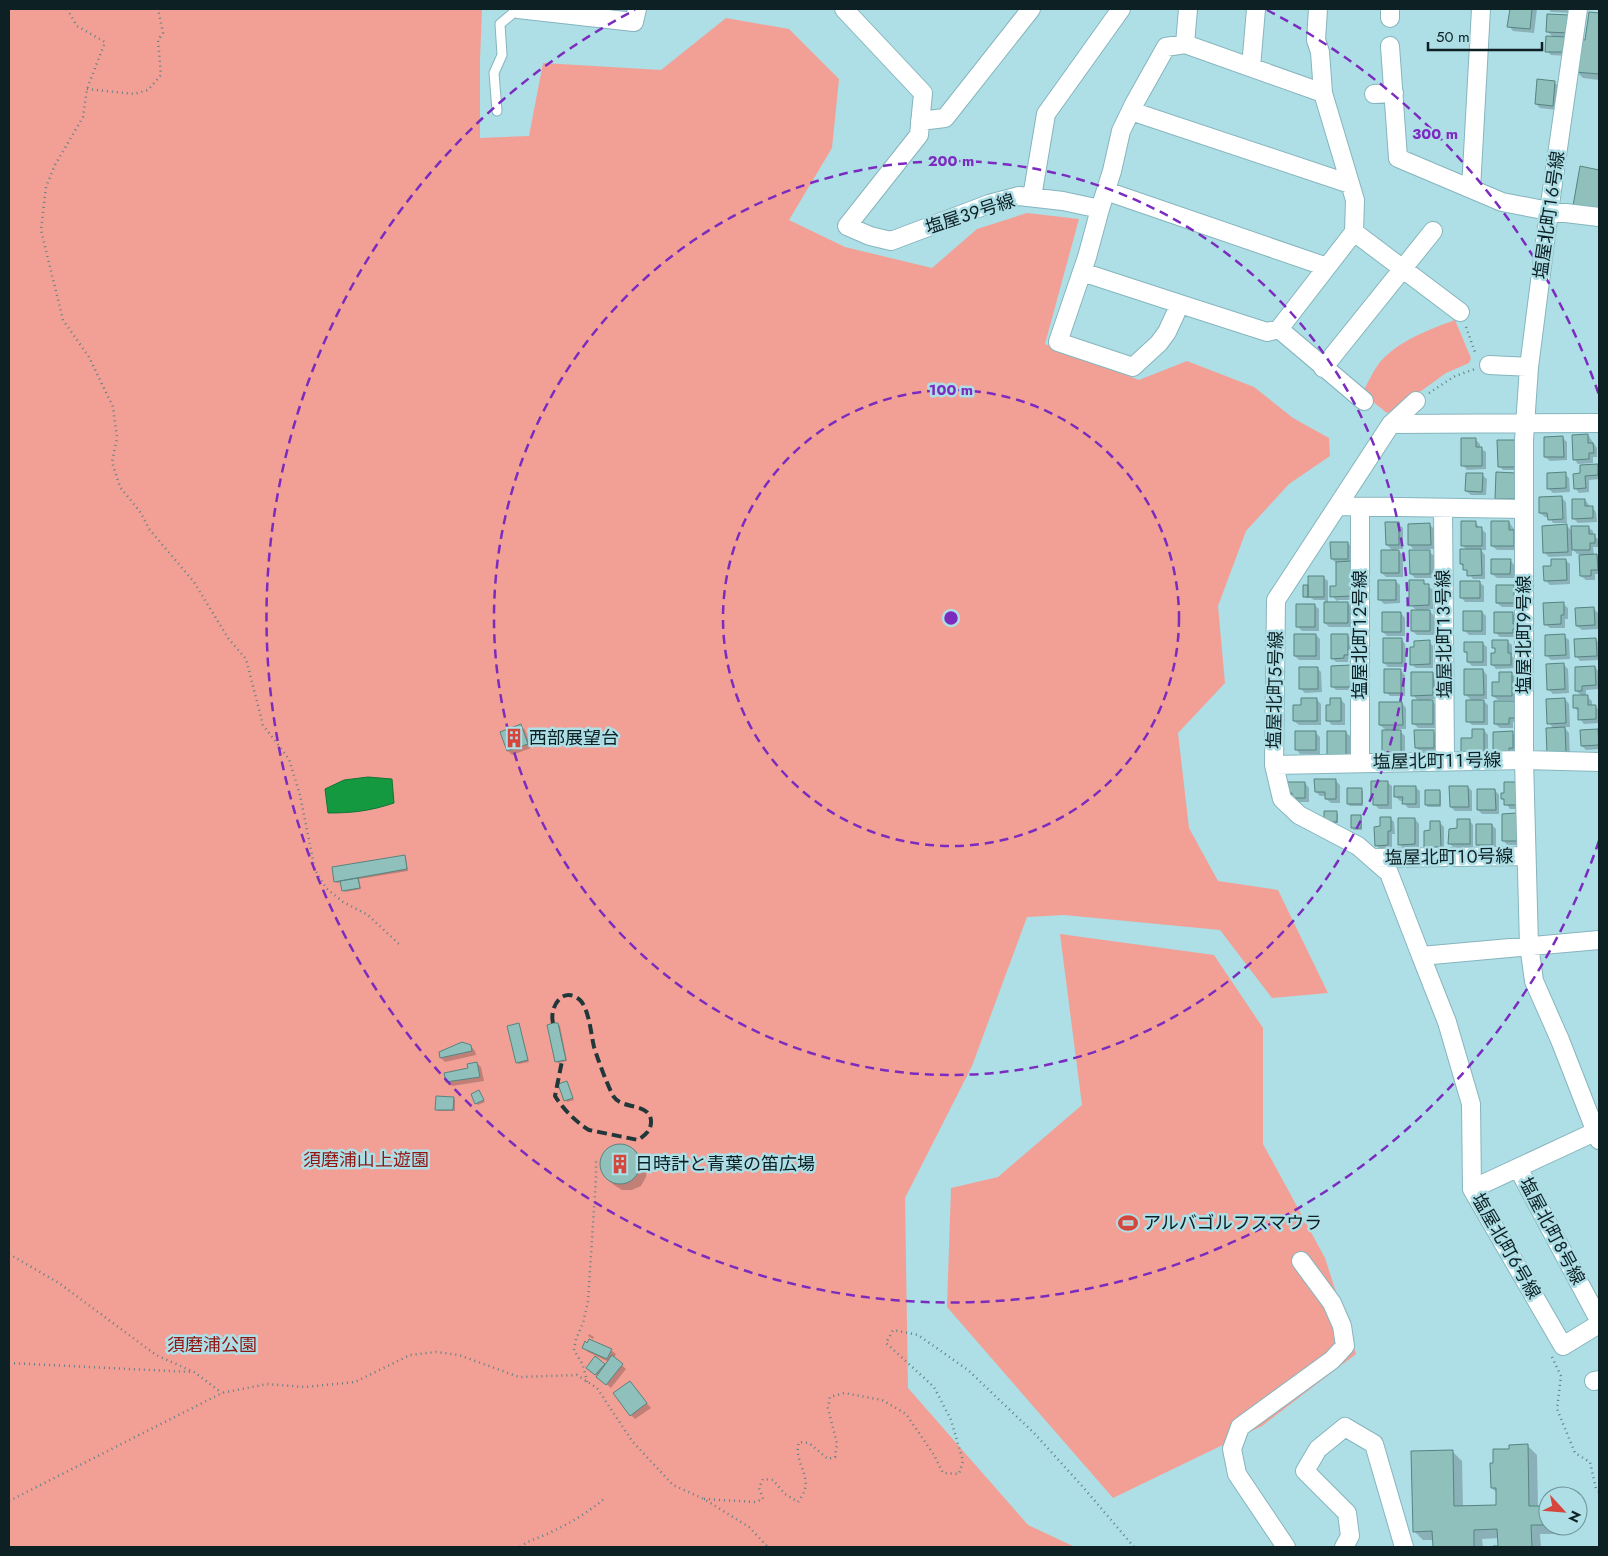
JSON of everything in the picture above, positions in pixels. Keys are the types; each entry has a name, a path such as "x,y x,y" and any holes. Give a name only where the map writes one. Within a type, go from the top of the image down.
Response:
{"street":[{"path":"518,9 634,22 637,9"},
{"path":"848,10 923,93 920,121 945,118 1031,9"},
{"path":"1032,197 1046,114 1121,9"},
{"path":"1185,44 1188,9"},
{"path":"1251,67 1256,9"},
{"path":"1082,272 1267,332 1279,329 1354,232 1355,200 1323,93 1320,52 1316,40 1318,9"},
{"path":"1471,189 1481,9"},
{"name":"塩屋北町１６号線","path":"1525,423 1529,367 1578,9"},
{"path":"1180,304 1159,343 1133,367 1058,342 1082,272 1106,191 1121,131 1166,48 1185,44 1323,93"},
{"path":"1390,46 1398,158 1502,202 1549,211 1599,217"},
{"path":"1374,94 1394,92"},
{"path":"1131,111 1350,184"},
{"name":"塩屋３９号線","path":"920,121 919,135 847,226 870,236 891,241 989,204 1019,196 1063,201 1100,209"},
{"path":"1106,191 1328,267"},
{"path":"1323,368 1433,231"},
{"path":"1354,232 1460,312"},
{"path":"1279,329 1364,401"},
{"path":"1485,366 1529,367"},
{"name":"塩屋北町５号線","path":"1416,401 1391,424 1276,600 1274,765 1282,798 1298,815 1358,846 1389,873 1421,956"},
{"path":"1391,424 1599,422"},
{"name":"塩屋北町９号線","path":"1525,423 1524,760 1529,946"},
{"path":"1338,506 1524,509"},
{"name":"塩屋北町１２号線","path":"1360,507 1360,763"},
{"name":"塩屋北町１３号線","path":"1443,508 1445,761"},
{"name":"塩屋北町１１号線","path":"1274,765 1524,760 1599,762"},
{"name":"塩屋北町１０号線","path":"1372,858 1526,856"},
{"path":"1421,956 1599,940"},
{"path":"1472,1190 1598,1134 1534,981 1529,946"},
{"name":"塩屋北町６号線","path":"1421,956 1447,1022 1470,1104 1472,1190 1563,1346 1599,1322"},
{"name":"塩屋北町８号線","path":"1518,1168 1599,1322"},
{"path":"1286,1547 1237,1474 1232,1449 1240,1428 1332,1360 1345,1346 1342,1326 1332,1303 1301,1261"},
{"path":"1344,1547 1350,1536 1347,1513 1304,1470 1318,1449 1345,1427 1374,1444 1404,1547"}],"lane":[{"path":"497,111 494,73 502,55 500,24 518,9"}],"path":[{"path":"67,9 77,26 105,42 87,89 83,117 55,165 46,187 41,230 63,320 89,356 113,406 117,438 112,462 120,487 141,513 149,529 194,582 228,638 246,659 264,725 290,759 300,795 315,870 326,888 343,902 368,916 400,945"},
{"path":"87,89 134,94 148,90 160,75 158,40 163,33 158,9"},
{"path":"1416,401 1455,376 1485,366 1460,312"},
{"path":"587,1382 582,1365 574,1350 588,1301 596,1159"},
{"path":"9,1254 60,1283 156,1355 194,1372 222,1393"},
{"path":"704,1499 755,1502 763,1500 759,1488 764,1479 773,1480 785,1494 798,1502 804,1492 806,1480 796,1451 799,1442 809,1443 828,1459 835,1457 837,1444 828,1408 830,1397 844,1393 882,1400 906,1414 943,1473 959,1474 963,1461 951,1420 934,1387 886,1342 893,1330 918,1335 968,1370 1034,1433 1134,1547"},
{"path":"1548,1351 1561,1376 1557,1409 1575,1453 1590,1462 1596,1489 1599,1492"},
{"path":"9,1501 222,1393 267,1384 305,1386 355,1382 410,1355 436,1352 459,1354 520,1377 577,1375 597,1388 632,1441 673,1485 704,1499 749,1527 768,1547"},
{"path":"9,1363 194,1372"},
{"path":"520,1547 528,1541 547,1534 588,1512 604,1500"}],"green space":[{"path":"9,9 482,9 480,138 529,136 543,63 661,70 726,18 789,29 839,79 832,148 789,220 845,247 932,268 977,229 1027,213 1079,219 1045,344 1139,380 1187,361 1254,387 1293,418 1329,438 1330,456 1289,484 1246,531 1218,606 1225,683 1178,733 1189,828 1218,881 1278,890 1328,993 1272,998 1220,930 1064,915 1027,917 972,1066 905,1198 908,1388 1028,1525 1075,1547 9,1547"},
{"path":"1455,320 1471,358 1469,363 1446,373 1395,410 1387,413 1362,393 1380,362 1388,354 1405,342"},
{"name":"アルバゴルフスマウラ","path":"1060,934 1214,955 1263,1028 1263,1144 1325,1258 1356,1354 1262,1426 1113,1498 947,1307 951,1188 998,1177 1082,1105"}],"shaded area":[{"path":"368,777 392,779 394,803 361,811 328,813 325,789 344,780"}],"building":[{"path":"1510,9 1532,9 1530,29 1507,27"},
{"path":"1589,12 1599,13 1599,74 1575,72 1578,39 1585,40"},
{"path":"1547,14 1570,15 1569,33 1546,32"},
{"path":"1546,36 1566,37 1565,52 1545,52"},
{"path":"1537,79 1555,81 1553,106 1535,104"},
{"path":"1580,166 1599,170 1599,211 1573,206"},
{"path":"1588,434 1588,443 1593,443 1594,453 1589,453 1589,459 1573,460 1572,435"},
{"path":"1563,436 1564,457 1544,457 1544,437"},
{"path":"1461,438 1476,438 1476,447 1482,447 1482,466 1461,466"},
{"path":"1497,440 1515,440 1515,449 1519,449 1519,467 1498,467"},
{"path":"1598,464 1598,475 1585,476 1586,488 1574,489 1573,474 1580,473 1580,465"},
{"path":"1496,472 1516,473 1515,499 1495,499"},
{"path":"1566,472 1566,488 1547,489 1547,473"},
{"path":"1466,473 1483,473 1482,492 1465,491"},
{"path":"1562,496 1563,519 1548,520 1547,513 1539,513 1539,497"},
{"path":"1572,499 1585,499 1585,506 1593,506 1593,518 1572,519"},
{"path":"1461,521 1476,521 1476,527 1482,527 1482,546 1461,546"},
{"path":"1491,521 1509,521 1509,530 1514,530 1514,546 1491,546"},
{"path":"1385,522 1399,522 1399,545 1386,545"},
{"path":"1430,523 1431,545 1408,545 1408,524"},
{"path":"1567,524 1568,552 1543,553 1542,526"},
{"path":"1571,526 1589,526 1589,534 1595,534 1595,543 1590,543 1590,550 1572,550"},
{"path":"1330,542 1348,542 1348,559 1331,559"},
{"path":"1460,549 1481,549 1482,575 1467,576 1467,570 1463,570 1463,564 1460,564"},
{"path":"1381,550 1399,550 1399,573 1381,573"},
{"path":"1409,550 1430,550 1430,574 1410,574"},
{"path":"1597,554 1598,570 1591,570 1591,576 1580,576 1579,555"},
{"path":"1491,559 1511,559 1510,574 1491,574"},
{"path":"1551,559 1566,559 1567,580 1544,581 1543,566 1551,566"},
{"path":"1351,561 1351,596 1330,597 1330,586 1336,586 1336,562"},
{"path":"1308,576 1324,576 1324,597 1308,597"},
{"path":"1378,580 1396,580 1396,600 1378,600"},
{"path":"1409,580 1424,580 1424,584 1429,584 1429,605 1409,606"},
{"path":"1460,581 1480,581 1480,598 1460,598"},
{"path":"1303,585 1308,585 1308,597 1303,597"},
{"path":"1496,585 1514,585 1514,603 1496,603"},
{"path":"1324,602 1348,602 1348,623 1324,623"},
{"path":"1564,602 1564,615 1561,615 1561,624 1544,625 1543,603"},
{"path":"1296,604 1315,604 1315,627 1296,627"},
{"path":"1594,607 1595,625 1576,626 1575,608"},
{"path":"1411,610 1430,610 1430,631 1411,631"},
{"path":"1463,611 1482,611 1482,631 1463,631"},
{"path":"1382,612 1401,612 1401,632 1382,632"},
{"path":"1494,612 1513,612 1513,624 1516,624 1516,629 1513,629 1513,633 1494,633"},
{"path":"1294,634 1316,634 1316,656 1294,656"},
{"path":"1331,634 1348,634 1348,655 1344,655 1344,658 1331,659"},
{"path":"1565,634 1566,655 1545,656 1545,635"},
{"path":"1383,638 1402,638 1402,663 1383,663"},
{"path":"1596,638 1597,656 1575,657 1574,639"},
{"path":"1430,640 1430,664 1410,665 1410,647 1414,647 1414,641"},
{"path":"1492,640 1508,640 1508,653 1511,653 1511,665 1491,665 1491,653 1495,653 1495,648 1492,648"},
{"path":"1464,642 1483,642 1483,662 1467,662"},
{"path":"1564,663 1565,689 1547,690 1546,664"},
{"path":"1351,665 1351,687 1331,687 1331,666"},
{"path":"1595,666 1596,685 1582,686 1582,691 1575,691 1575,667"},
{"path":"1299,667 1318,667 1318,689 1299,689"},
{"path":"1384,669 1401,669 1401,693 1384,693"},
{"path":"1464,669 1483,669 1484,695 1464,695"},
{"path":"1411,672 1433,672 1433,695 1411,696"},
{"path":"1499,672 1512,672 1512,696 1492,696 1492,682 1499,682"},
{"path":"1573,695 1588,695 1588,705 1596,705 1596,719 1578,720 1578,708 1573,708"},
{"path":"1301,698 1317,698 1317,721 1293,721 1293,705 1301,705"},
{"path":"1330,698 1341,698 1341,721 1326,721 1326,705 1330,705"},
{"path":"1565,698 1566,723 1547,724 1546,699"},
{"path":"1412,700 1433,700 1433,724 1412,724"},
{"path":"1466,700 1484,700 1484,722 1466,722"},
{"path":"1494,701 1517,701 1517,718 1509,718 1509,724 1494,724"},
{"path":"1379,702 1402,702 1403,725 1379,725"},
{"name":"西部展望台","path":"521,724 528,744 507,751 500,732"},
{"path":"1565,727 1566,753 1547,754 1546,728"},
{"path":"1472,729 1484,729 1484,752 1461,752 1461,738 1472,738"},
{"path":"1598,729 1599,745 1581,746 1580,730"},
{"path":"1382,730 1401,730 1401,755 1382,755"},
{"path":"1414,730 1434,730 1434,748 1415,748"},
{"path":"1295,731 1316,731 1316,750 1295,750"},
{"path":"1327,731 1346,731 1346,755 1327,755"},
{"path":"1513,731 1513,748 1509,748 1509,752 1495,752 1495,749 1493,749 1493,732"},
{"path":"1314,779 1336,779 1336,799 1325,799 1325,792 1315,792"},
{"path":"1371,781 1388,781 1388,805 1373,805"},
{"path":"1287,782 1305,782 1305,798 1292,798 1292,793 1287,793"},
{"path":"1504,782 1517,782 1518,805 1504,805 1501,793 1504,793"},
{"path":"1394,786 1416,786 1416,804 1402,804 1403,797 1394,797"},
{"path":"1449,786 1468,786 1469,807 1450,807"},
{"path":"1347,788 1362,788 1362,804 1347,804"},
{"path":"1477,789 1495,789 1496,810 1477,810"},
{"path":"1425,790 1440,790 1440,805 1425,805"},
{"path":"1324,811 1337,811 1337,822 1324,822"},
{"path":"1517,813 1517,841 1502,841 1502,814"},
{"path":"1351,815 1361,815 1361,828 1351,828"},
{"path":"1380,817 1391,817 1391,831 1388,831 1388,845 1375,846 1374,827 1380,826"},
{"path":"1398,818 1415,818 1415,844 1398,845"},
{"path":"1457,819 1470,819 1470,844 1448,844 1449,829 1457,828"},
{"path":"1430,821 1440,821 1441,847 1424,847 1424,831 1430,830"},
{"path":"1476,824 1492,824 1492,845 1476,845"},
{"path":"405,855 407,869 334,882 332,867"},
{"path":"358,878 360,888 342,891 340,881"},
{"path":"519,1023 528,1060 516,1063 507,1026"},
{"path":"558,1023 566,1060 555,1062 547,1025"},
{"path":"462,1042 471,1045 472,1051 440,1058 439,1052"},
{"path":"477,1062 480,1077 446,1082 444,1073 468,1068 467,1064"},
{"path":"567,1081 573,1098 564,1101 558,1084"},
{"path":"479,1090 484,1100 475,1104 471,1094"},
{"path":"436,1096 454,1097 453,1110 435,1110"},
{"name":"日時計と青葉の笛広場","path":"624,1144 631,1147 637,1153 640,1164 639,1172 631,1181 624,1184 616,1184 609,1181 601,1172 600,1160 603,1153 612,1145"},
{"path":"589,1339 612,1349 607,1359 582,1348 585,1341 587,1343"},
{"path":"612,1355 623,1364 606,1385 596,1377"},
{"path":"595,1356 605,1364 595,1375 586,1368"},
{"path":"630,1381 647,1403 630,1416 613,1393"},
{"path":"1528,1444 1529,1506 1538,1506 1538,1525 1531,1525 1532,1547 1493,1547 1498,1546 1497,1529 1474,1530 1474,1547 1433,1547 1432,1531 1413,1532 1411,1451 1453,1450 1454,1506 1496,1505 1496,1488 1491,1488 1490,1463 1493,1463 1493,1449 1509,1449 1509,1445"}],"railway":[{"path":"553,1023 552,1017 555,1005 563,996 574,996 580,1000 586,1009 594,1047 614,1097 623,1104 647,1112 651,1123 647,1133 638,1140 589,1130 579,1123 555,1096 562,1061"}],"place":[{"name":"西部展望台","path":"514,738"},
{"name":"日時計と青葉の笛広場","path":"620,1164"},
{"name":"アルバゴルフスマウラ","path":"1128,1223"}],"park label":[{"name":"須磨浦山上遊園","path":"366,1160"},
{"name":"須磨浦公園","path":"212,1345"}]}
